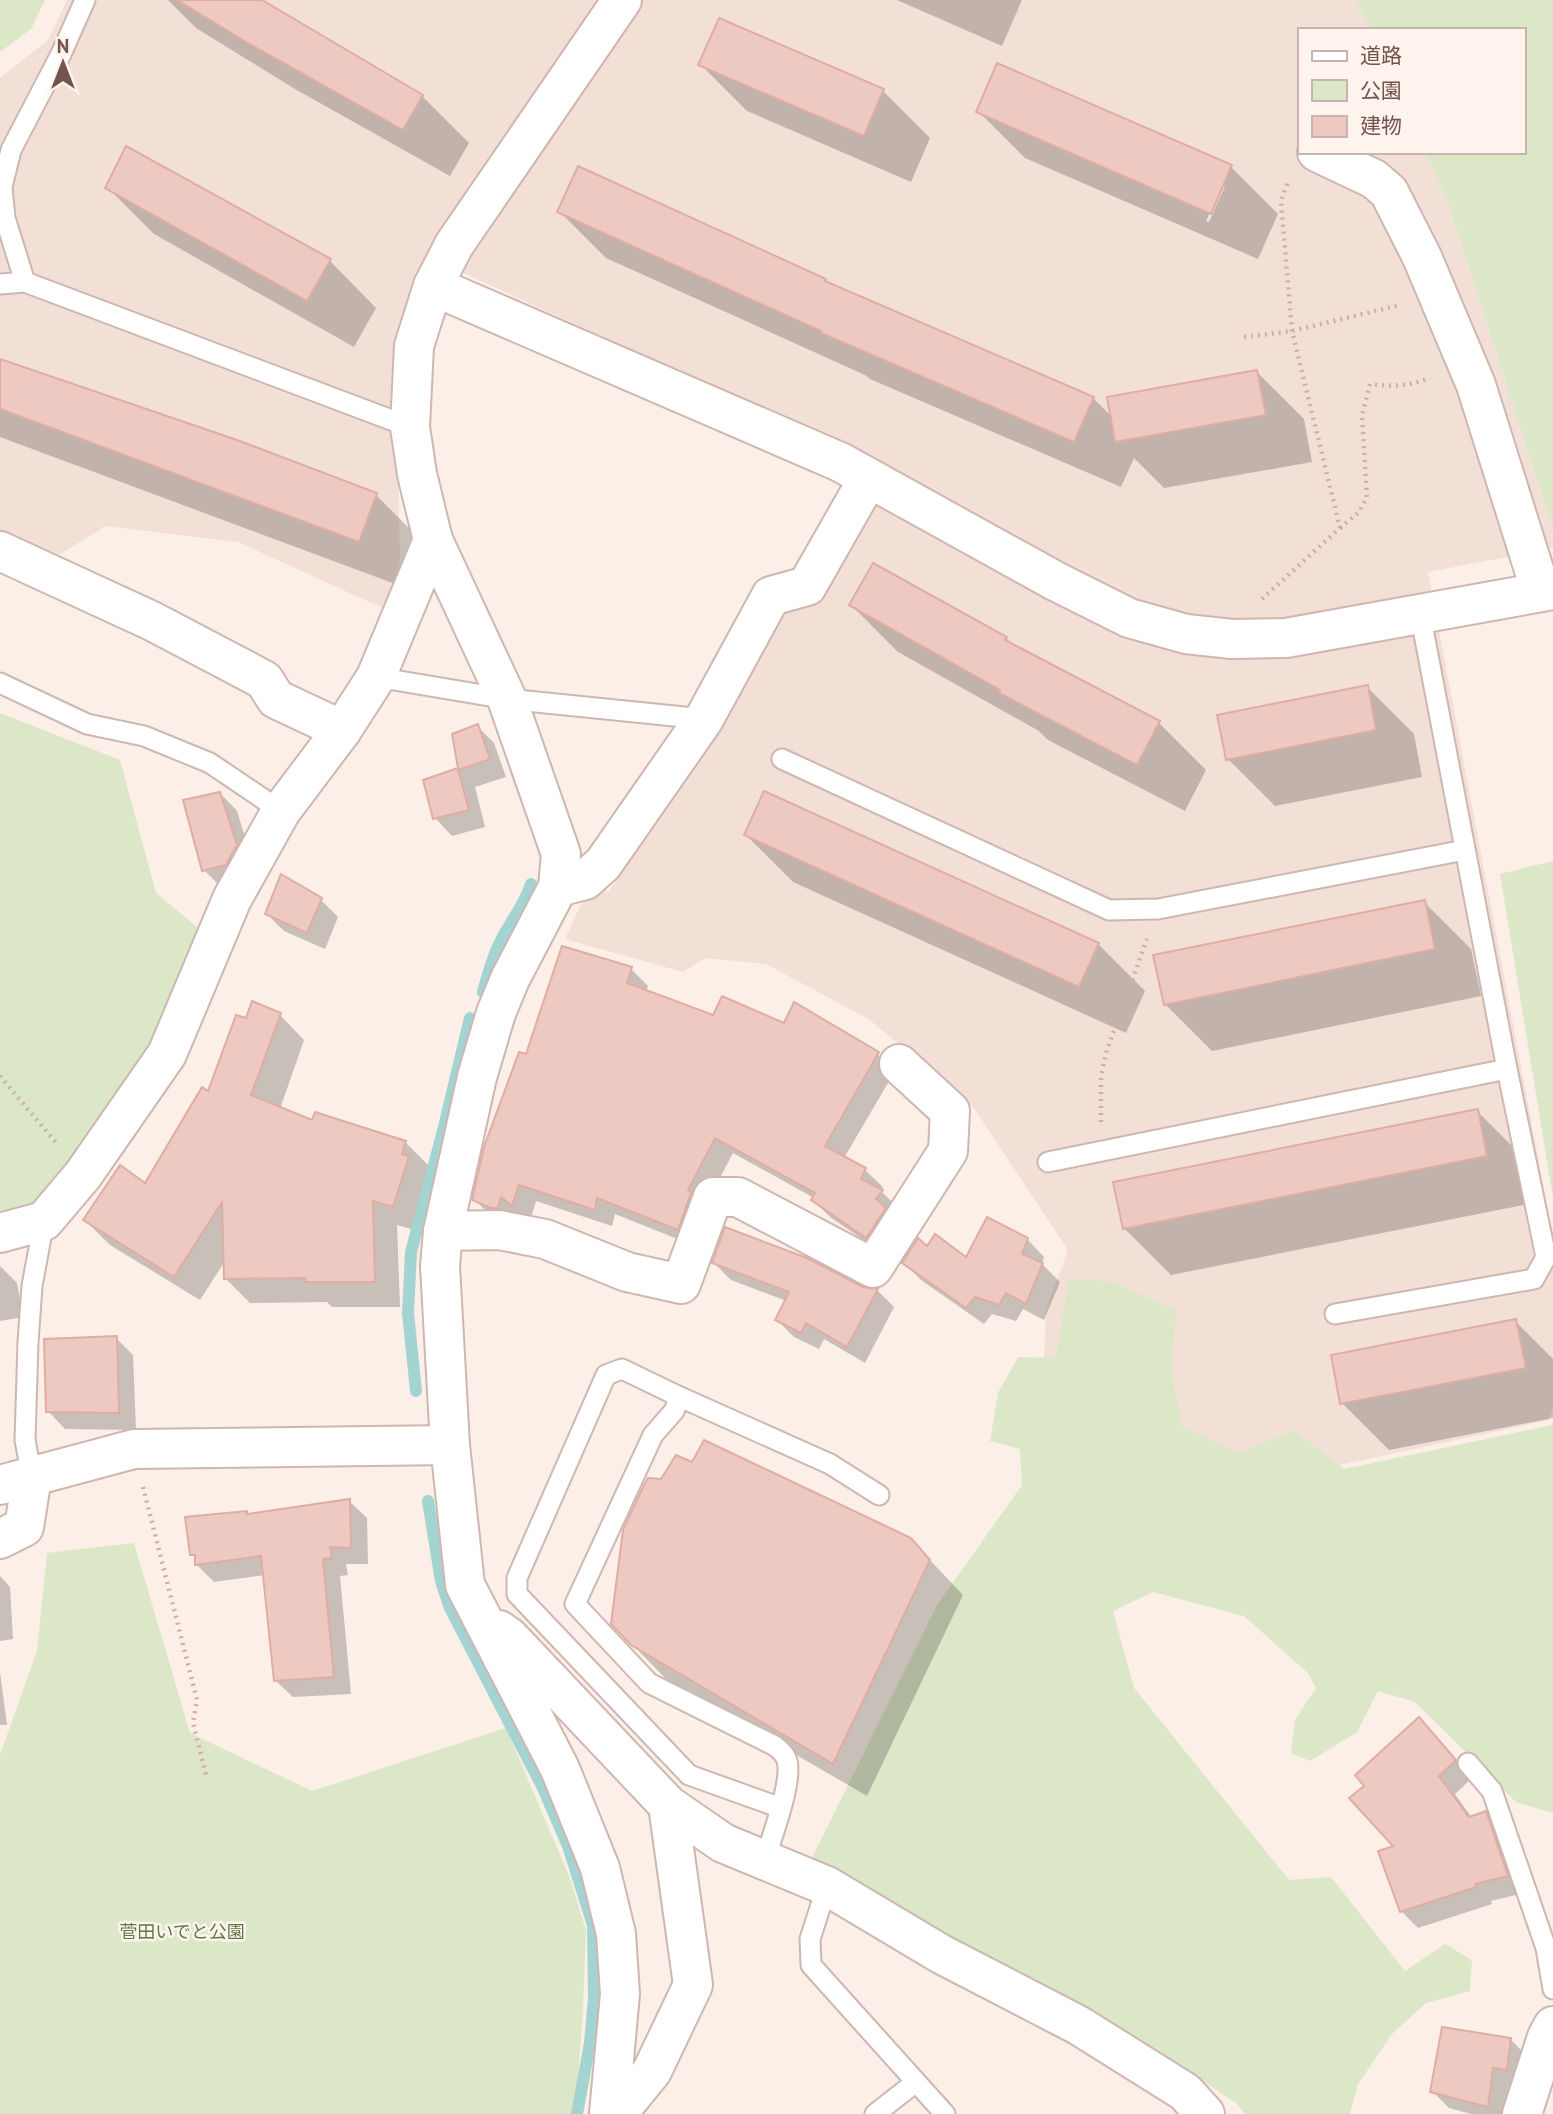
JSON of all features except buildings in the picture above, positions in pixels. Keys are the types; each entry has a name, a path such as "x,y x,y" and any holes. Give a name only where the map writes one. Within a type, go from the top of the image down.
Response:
{"street":[{"path":"609,2114 620,1994 616,1934 600,1868 560,1769 466,1585 450,1445 440,1266 443,1231 477,1077 495,1013 558,887 561,854 507,699 433,540 417,474 410,427 414,346 433,286 454,245 622,0"},
{"path":"433,286 840,462 1057,582 1129,618 1186,634 1250,639 1286,638 1547,591 1476,385 1422,257 1389,192 1374,179 1321,154"},
{"path":"558,887 585,880 603,864 704,719 771,596 807,586 868,479"},
{"path":"0,1233 44,1221 83,1175 167,1054 232,899 281,811 342,730 376,677 433,540"},
{"path":"0,551 152,621 264,680 276,699 342,730"},
{"path":"443,1231 499,1230 544,1239 627,1272 681,1284 713,1197 738,1197 873,1268 948,1151 950,1111 899,1064"},
{"path":"0,1539 24,1527 16,1481 134,1449 450,1445"},
{"path":"481,1617 509,1637 668,1805 723,1843 827,1886 941,1954 1078,2025 1185,2092 1205,2114"},
{"path":"617,2114 652,2071 693,1985 668,1805"},
{"path":"1522,2114 1553,2026"}],"lane":[{"path":"25,282 5,218 2,187 11,150 62,52 85,0"},
{"path":"0,284 25,282 410,427"},
{"path":"1335,1314 1534,1279 1546,1257 1507,1069 1420,613"},
{"path":"376,677 507,699 704,719"},
{"path":"0,683 87,724 144,736 211,762 281,811"},
{"path":"782,759 1109,910 1158,909 1465,850"},
{"path":"1048,1162 1507,1069"},
{"path":"16,1481 25,1440 32,1286 44,1221"},
{"path":"780,1808 689,1775 517,1594 517,1578 606,1375 622,1369 830,1464 879,1495"},
{"path":"680,1396 674,1411 653,1434 575,1604 649,1683 775,1746 786,1757 789,1772 765,1860"},
{"path":"1468,1763 1492,1791 1546,1948 1553,1989"},
{"path":"827,1886 810,1939 811,1965 944,2114"},
{"path":"875,2114 916,2082"}],"path":[{"path":"1289,179 1281,201 1292,331 1340,528"},
{"path":"1244,337 1292,331 1438,295"},
{"path":"1250,639 1251,620 1260,601 1357,513 1367,498 1362,415 1370,384 1410,386 1434,377 1453,363 1461,350"},
{"path":"1102,1151 1101,1076 1107,1050 1158,909"},
{"path":"0,1076 83,1175"},
{"path":"134,1449 197,1700 193,1723 207,1779"}],"shaded area":[{"path":"67,0 1356,0 1369,28 1298,28 1298,154 1426,154 1449,205 1553,529 1553,548 1428,572 1553,1237 1553,1407 1549,1420 1216,1489 1043,1392 1046,1309 1068,1250 974,1108 870,1020 766,964 705,958 683,972 565,939 586,893 598,888 609,892 782,601 892,468 430,258 396,364 400,561 389,611 238,542 106,526 60,554 0,536 0,78 48,40"}],"green space":[{"path":"0,0 45,0 31,29 0,52"},
{"path":"1356,0 1553,0 1553,529 1449,205 1426,154 1525,154 1525,28 1369,28"},
{"path":"0,713 120,760 156,893 203,932 161,1051 29,1219 0,1226"},
{"path":"1553,861 1553,1198 1500,874"},
{"path":"1069,1279 1114,1282 1176,1311 1171,1370 1182,1427 1238,1453 1294,1430 1344,1469 1552,1425 1553,1421 1553,1813 1516,1802 1415,1702 1378,1691 1357,1732 1310,1761 1291,1753 1295,1720 1316,1688 1308,1673 1244,1616 1153,1592 1113,1611 1134,1688 1289,1880 1331,1877 1405,1971 1445,1944 1472,1960 1470,1991 1426,2003 1392,2034 1358,2084 1350,2114 1245,2114 1236,2103 1196,2076 810,1862 937,1605 1022,1485 1020,1449 990,1441 998,1393 1018,1357 1056,1358"},
{"name":"菅田いでと公園","path":"134,1543 190,1733 312,1791 506,1728 570,1878 586,1931 577,2094 572,2114 0,2114 0,1755 37,1651 47,1553"}],"waterway":[{"path":"483,992 497,949 531,884"},
{"path":"416,1391 408,1313 411,1252 470,1018"},
{"path":"428,1501 441,1581 450,1608 543,1788 568,1846 593,1925 594,1998 590,2043 577,2114"}]}
